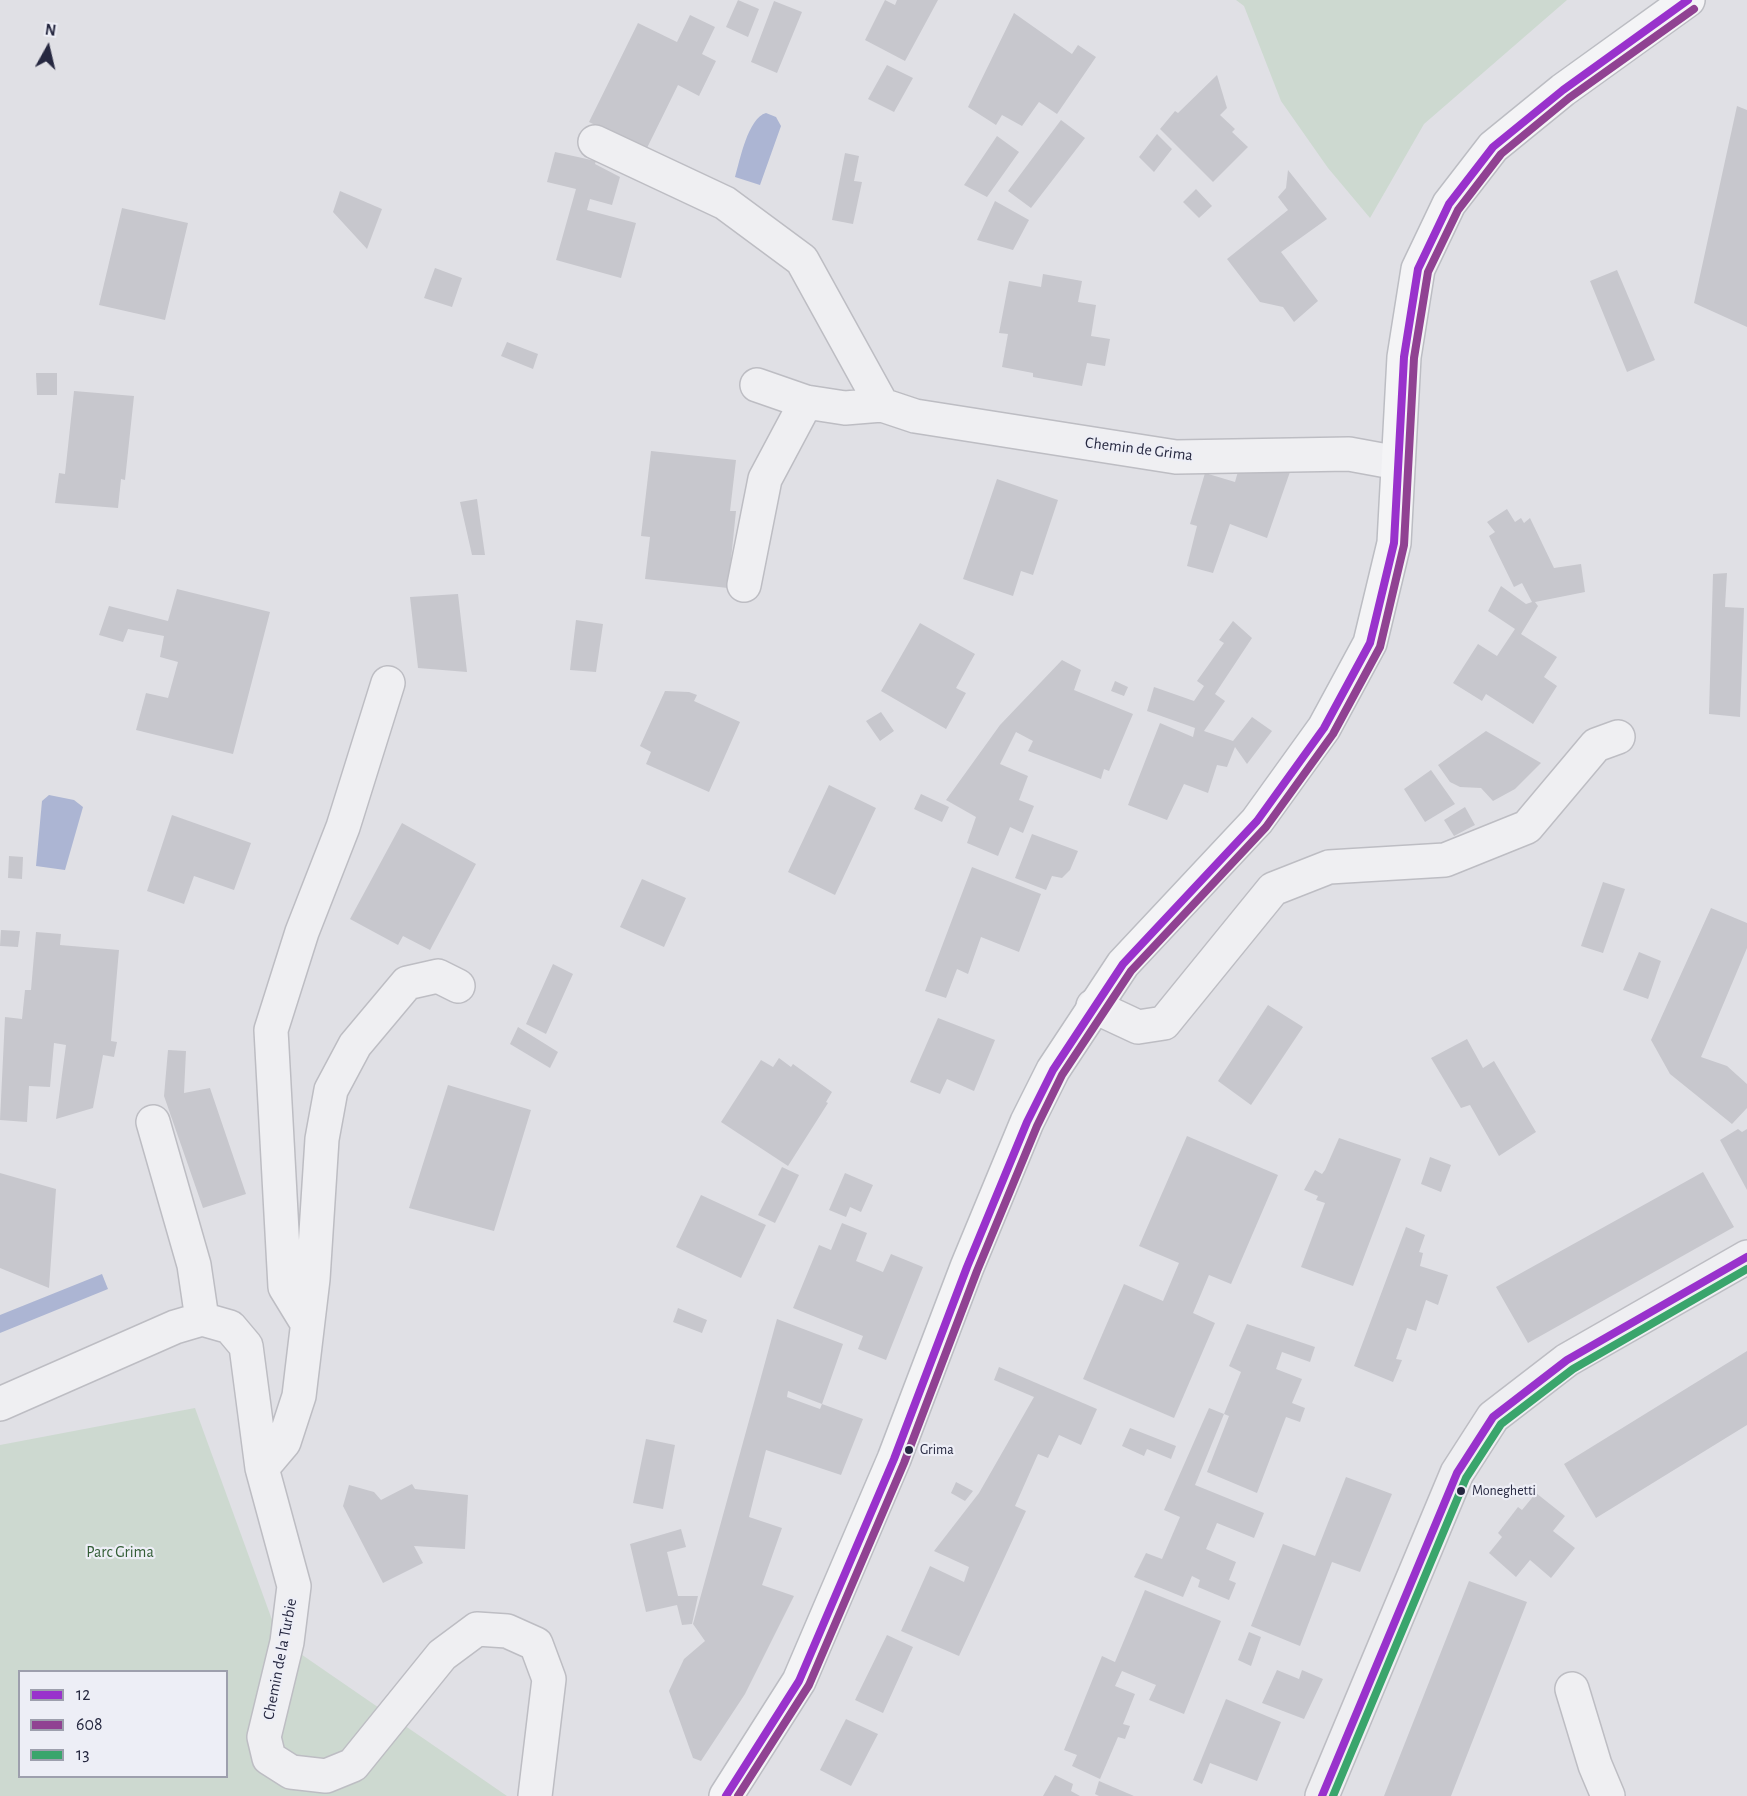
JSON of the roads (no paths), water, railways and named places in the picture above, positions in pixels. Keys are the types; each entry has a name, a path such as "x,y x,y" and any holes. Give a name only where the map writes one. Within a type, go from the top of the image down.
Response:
{"main road":[{"path":"726,1796 799,1681 894,1459 967,1267 1027,1122 1053,1070 1123,964 1257,821 1324,728 1370,643 1394,543 1404,357 1419,269 1449,204 1492,147 1563,90 1688,0"}],"street":[{"path":"595,142 725,203 802,260 882,405"},
{"name":"Chemin de Grima","path":"758,385 806,402 844,408 882,405 915,416 1176,457 1349,454 1398,463"},
{"path":"744,585 765,479 806,402"},
{"path":"307,1323 285,1287 271,1030 302,932 343,827 388,683"},
{"path":"1094,1006 1138,1027 1164,1023 1273,889 1329,867 1444,860 1527,827 1596,745 1618,737"},
{"path":"262,1468 284,1442 299,1396 313,1279 322,1139 331,1090 355,1045 407,983 438,976 458,986"},
{"path":"0,1404 175,1327 202,1319 194,1265 153,1122"},
{"path":"1322,1796 1457,1473 1493,1418 1567,1360 1747,1257"},
{"name":"Chemin de la Turbie","path":"202,1319 230,1327 246,1346 262,1468 294,1586 287,1642 264,1737 268,1758 291,1772 326,1776 352,1765 442,1655 477,1629 507,1631 536,1644 549,1678 535,1796"},
{"path":"1572,1689 1595,1765 1608,1796"}],"water":[{"path":"766,113 776,117 781,126 760,185 735,177 750,131 760,116"},
{"path":"49,795 74,800 83,807 65,870 36,866 42,801"},
{"path":"102,1274 108,1289 0,1333 0,1315"}],"place":[{"name":"Grima","path":"909,1450"},
{"name":"Moneghetti","path":"1461,1491"}],"park label":[{"name":"Parc Grima","path":"120,1552"}]}
